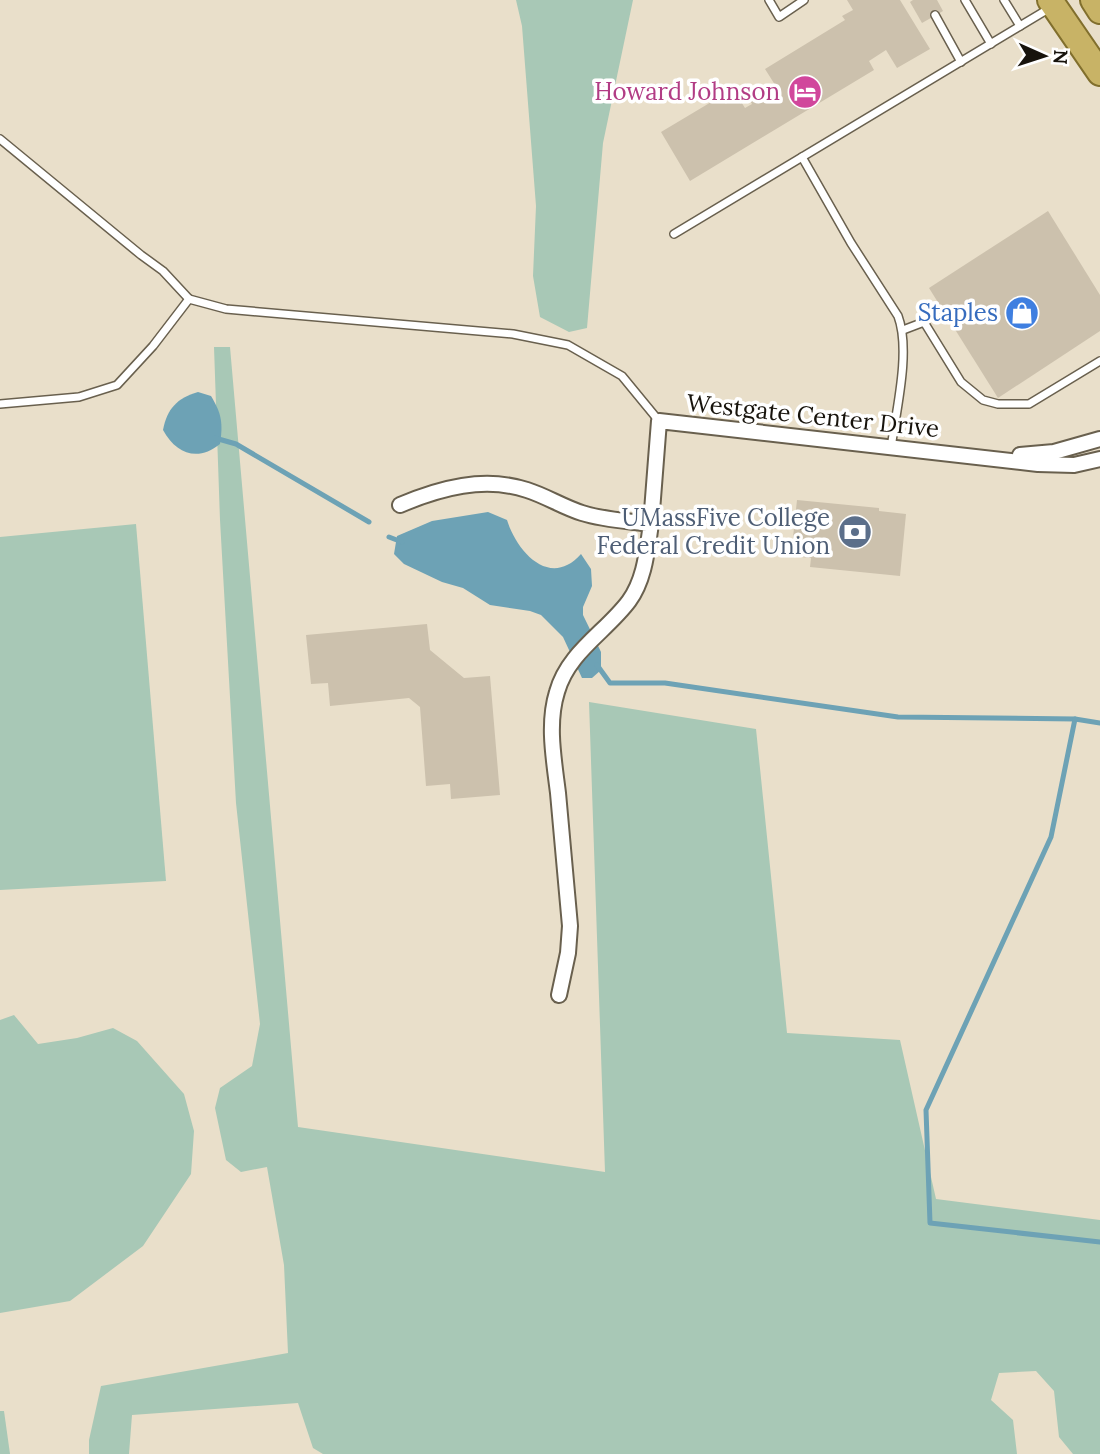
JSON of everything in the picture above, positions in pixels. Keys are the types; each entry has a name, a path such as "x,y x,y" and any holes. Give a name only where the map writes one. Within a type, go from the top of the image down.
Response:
{"highway":[{"path":"1093,0 1100,11"},
{"path":"1052,3 1100,73"}],"street":[{"name":"Westgate Center Drive","path":"559,995 568,954 570,926 552,732 557,690 585,645 631,599 639,583 651,524 659,421 1038,464 1074,465 1100,459"},
{"name":"Westgate Center Drive","path":"980,457 1054,452 1100,439"},
{"path":"400,505 443,489 498,485 526,490 582,513 651,524"}],"lane":[{"path":"769,0 779,17 804,0"},
{"path":"965,0 991,44"},
{"path":"1004,0 1020,26"},
{"path":"674,234 991,44 1052,3"},
{"path":"935,15 961,62"},
{"path":"0,139 141,256 163,271 189,299 226,309 513,334 568,345 622,376 659,421"},
{"path":"802,157 851,243 898,316 903,330 891,449"},
{"path":"0,404 79,397 117,384 153,346 189,299"},
{"path":"903,330 924,322 961,382 983,400 998,404 1029,404 1100,361"}],"green space":[{"path":"516,0 633,0 603,143 587,328 569,332 540,317 533,276 536,206 522,26"},
{"path":"214,347 230,347 298,1127 605,1172 589,702 756,729 787,1033 900,1040 936,1199 1100,1220 1100,1454 1073,1454 1059,1437 1054,1391 1036,1371 999,1373 991,1400 1013,1420 1017,1454 323,1454 313,1448 298,1403 132,1415 129,1454 89,1454 89,1440 101,1386 288,1353 284,1265 267,1167 241,1172 226,1160 215,1108 220,1088 252,1066 260,1024 236,803 220,520"},
{"path":"136,524 166,881 0,890 0,537"},
{"path":"14,1015 38,1044 77,1038 113,1028 137,1041 184,1094 194,1131 191,1174 143,1246 70,1301 0,1313 0,1020"},
{"path":"0,1411 4,1411 10,1454 0,1454"}],"water":[{"path":"198,392 211,396 221,419 221,431 220,444 212,450 196,454 188,453 174,445 163,430 174,405"},
{"path":"488,512 507,520 518,544 536,562 558,568 569,564 581,554 591,569 592,586 583,607 583,615 601,652 601,670 592,678 582,678 563,637 541,615 490,605 463,588 442,582 404,564 394,554 397,536 432,521"}],"building":[{"name":"Howard Johnson","path":"847,0 900,0 930,49 897,68 886,50 869,61 874,70 690,181 661,132 733,89 745,108 752,104 747,95 762,86 767,94 777,88 765,69 845,20 842,16 853,10"},
{"path":"937,0 943,11 922,23 910,2"},
{"name":"Staples","path":"1048,211 1100,295 1100,331 998,398 929,288"},
{"path":"797,500 879,508 879,511 906,514 900,576 810,567 811,558 791,556"},
{"path":"427,624 430,650 464,678 490,676 500,795 451,799 450,784 426,786 420,707 409,698 330,706 328,683 311,684 306,635"}],"waterway":[{"path":"215,438 236,444 369,522"},
{"path":"389,537 402,542"},
{"path":"597,665 610,683 665,683 898,717 1075,719 1100,723"},
{"path":"1075,719 1051,837 926,1110 930,1223 1100,1242"}],"place":[{"name":"Howard Johnson","path":"805,92"},
{"name":"Staples","path":"1022,313"},
{"name":"UMassFive College Federal Credit Union","path":"855,532"}]}
